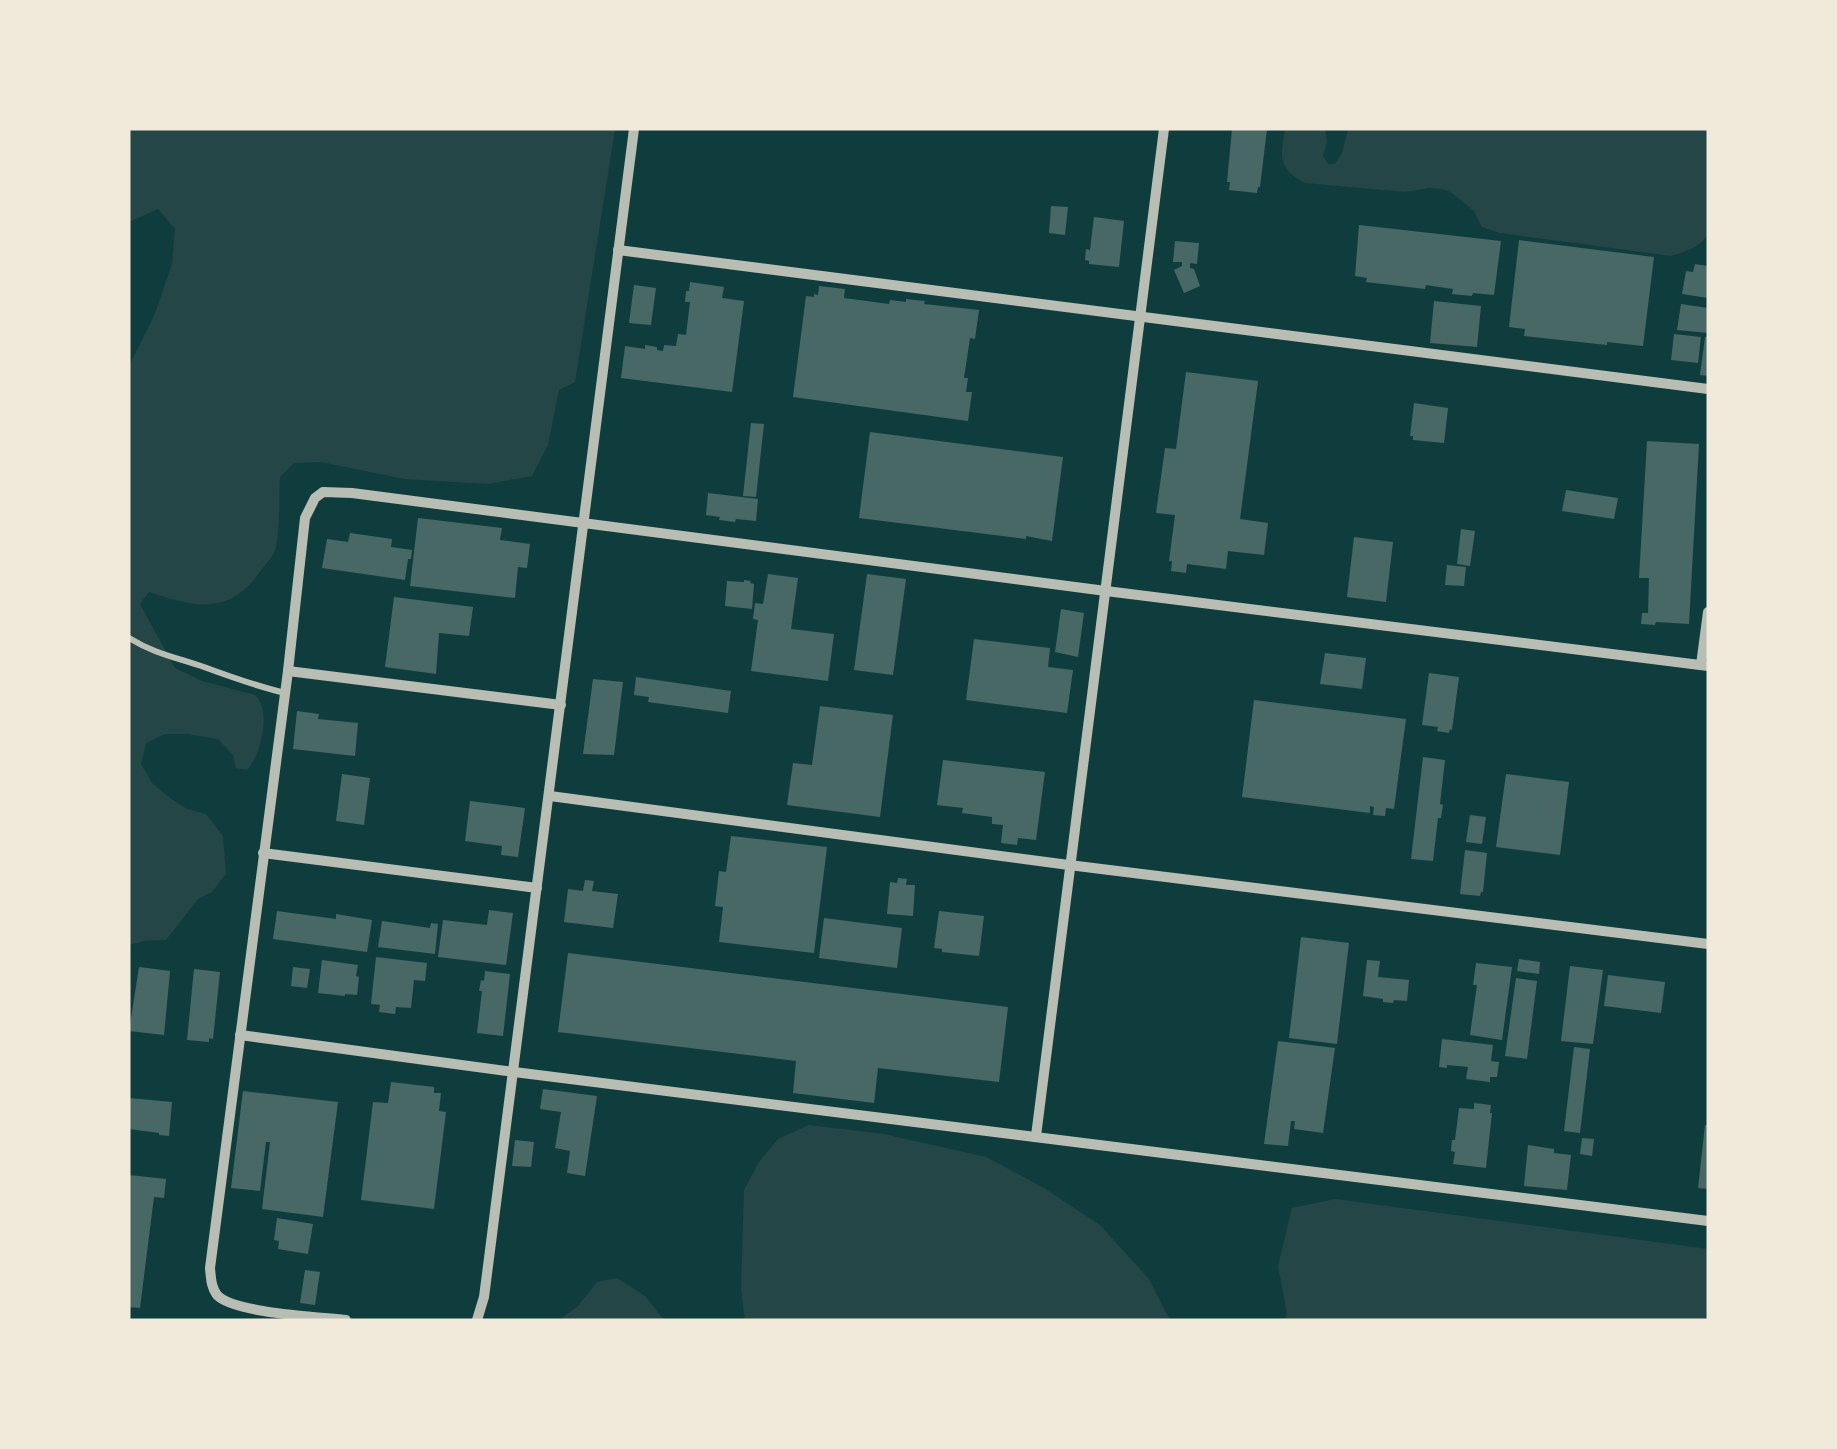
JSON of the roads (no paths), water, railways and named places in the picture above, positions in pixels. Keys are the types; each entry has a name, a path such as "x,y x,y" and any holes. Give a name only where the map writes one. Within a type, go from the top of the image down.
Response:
{"street":[{"path":"477,1320 484,1297 514,1072 634,129"},
{"path":"1036,1136 1164,129"},
{"path":"618,250 1708,389"},
{"path":"346,1320 228,1303 219,1297 213,1288 210,1268 288,671 305,518 315,498 323,492 352,493 583,522 1106,591 1705,666 1708,612"},
{"path":"129,638 152,651 248,684 285,693"},
{"path":"288,671 561,705"},
{"path":"550,796 1070,865 1708,944"},
{"path":"263,853 537,888"},
{"path":"240,1035 514,1072 1708,1221"}]}
